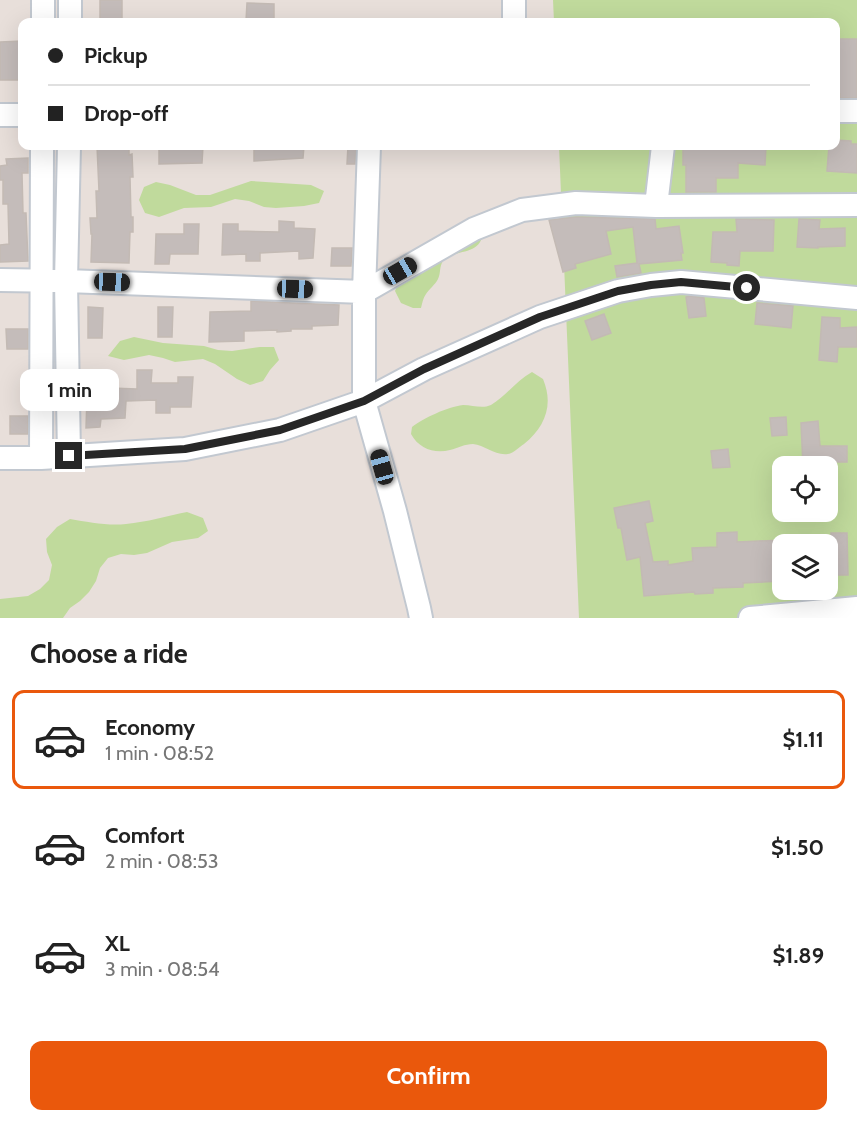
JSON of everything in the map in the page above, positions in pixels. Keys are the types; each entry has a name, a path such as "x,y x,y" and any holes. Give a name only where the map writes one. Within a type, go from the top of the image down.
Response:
{"street":[{"path":"43,0 43,18"},
{"path":"70,0 70,18"},
{"path":"514,0 514,18"},
{"path":"840,111 857,111"},
{"path":"0,115 18,115"},
{"path":"41,458 42,150"},
{"path":"69,150 66,281 69,456"},
{"path":"369,150 364,292 364,401 395,511 421,618"},
{"path":"656,206 663,150"},
{"path":"0,280 364,292 474,229 522,210 576,203 656,206 857,204"},
{"path":"0,458 41,458 185,449 280,430 364,401 424,369 540,317 618,291 681,282 857,298"},
{"path":"750,618 857,608"}],"green space":[{"path":"553,0 857,0 857,618 579,618 559,150 840,150 840,18 554,18"},
{"path":"251,181 311,185 324,191 319,203 304,206 264,207 235,199 211,207 184,208 159,217 145,213 139,200 144,187 156,182 196,195 210,195"},
{"path":"483,233 477,246 443,261 438,279 425,296 421,308 413,308 401,303 395,291 401,277"},
{"path":"134,337 163,343 232,351 274,347 279,360 263,381 250,385 203,359 175,362 149,355 124,360 108,356 120,341"},
{"path":"532,372 543,379 548,398 546,415 531,437 512,452 503,454 473,444 444,451 433,451 423,447 411,434 412,427 443,410 463,405 481,407 491,405"},
{"path":"187,512 203,518 208,531 198,538 172,542 147,553 121,554 108,558 100,568 89,592 70,608 63,618 0,618 0,599 28,596 49,580 52,565 47,552 46,539 57,527 70,519 119,524 142,522"}],"building":[{"path":"100,0 122,0 122,18 100,18"},
{"path":"247,3 274,4 274,18 246,18"},
{"path":"840,39 857,39 857,98 840,98"},
{"path":"18,41 18,80 0,80 0,42"},
{"path":"840,140 857,144 857,173 827,171 829,150 840,150"},
{"path":"97,150 129,150 129,155 132,154 133,177 130,177 133,232 130,232 129,263 91,262 90,218 97,218 96,191 99,191"},
{"path":"159,150 203,150 202,163 159,164"},
{"path":"254,150 304,150 303,158 254,161"},
{"path":"348,150 356,150 355,164 347,164"},
{"path":"683,150 766,150 765,165 738,163 738,178 716,178 716,192 686,192 686,165 683,165"},
{"path":"28,158 28,173 22,173 28,261 0,262 0,245 9,244 8,204 3,204 3,180 0,180 0,166 7,165 6,159"},
{"path":"577,217 655,219 656,229 679,226 682,260 639,264 641,273 617,277 615,266 637,263 633,227 606,231 611,254 575,264 576,268 563,272 549,220"},
{"path":"736,219 774,220 773,251 740,251 739,266 711,262 713,232 737,232"},
{"path":"799,219 820,220 819,229 845,228 845,246 797,247"},
{"path":"279,221 294,222 294,228 315,229 313,258 299,259 299,251 260,253 260,261 246,261 246,254 222,255 223,224 238,224 238,231 279,232"},
{"path":"184,224 199,224 198,254 170,254 169,264 155,264 156,234 184,234"},
{"path":"332,248 352,248 351,266 331,266"},
{"path":"686,297 704,298 706,316 689,318"},
{"path":"251,301 339,305 338,325 312,326 312,329 277,332 277,330 244,331 244,341 209,342 210,312 251,311"},
{"path":"757,303 793,306 791,328 755,324"},
{"path":"88,307 103,308 102,338 88,338"},
{"path":"158,307 173,307 172,337 158,337"},
{"path":"604,314 611,333 592,340 585,321"},
{"path":"822,317 840,318 840,328 857,327 857,347 838,347 837,362 819,360"},
{"path":"6,329 28,329 28,349 7,349"},
{"path":"137,370 152,370 151,383 178,383 178,377 193,377 191,407 170,407 170,413 156,413 156,400 126,401 125,418 101,419 100,427 86,428 87,397 111,398 111,388 137,389"},
{"path":"10,416 28,416 28,434 10,434"},
{"path":"786,417 787,435 772,436 770,418"},
{"path":"818,421 820,446 847,446 847,462 838,462 838,456 803,456 801,423"},
{"path":"728,449 730,467 713,468 711,451"},
{"path":"649,501 653,521 645,523 653,562 668,561 668,565 693,561 692,548 717,547 717,533 737,532 737,542 772,540 772,582 743,583 743,587 713,588 713,593 695,594 694,592 644,596 640,557 627,560 621,528 618,528 614,508"},
{"path":"847,533 848,575 838,575 838,534 831,534"}],"route":[{"path":"69,456 185,449 280,430 364,401 424,369 540,317 618,291 681,282 747,288"}]}
